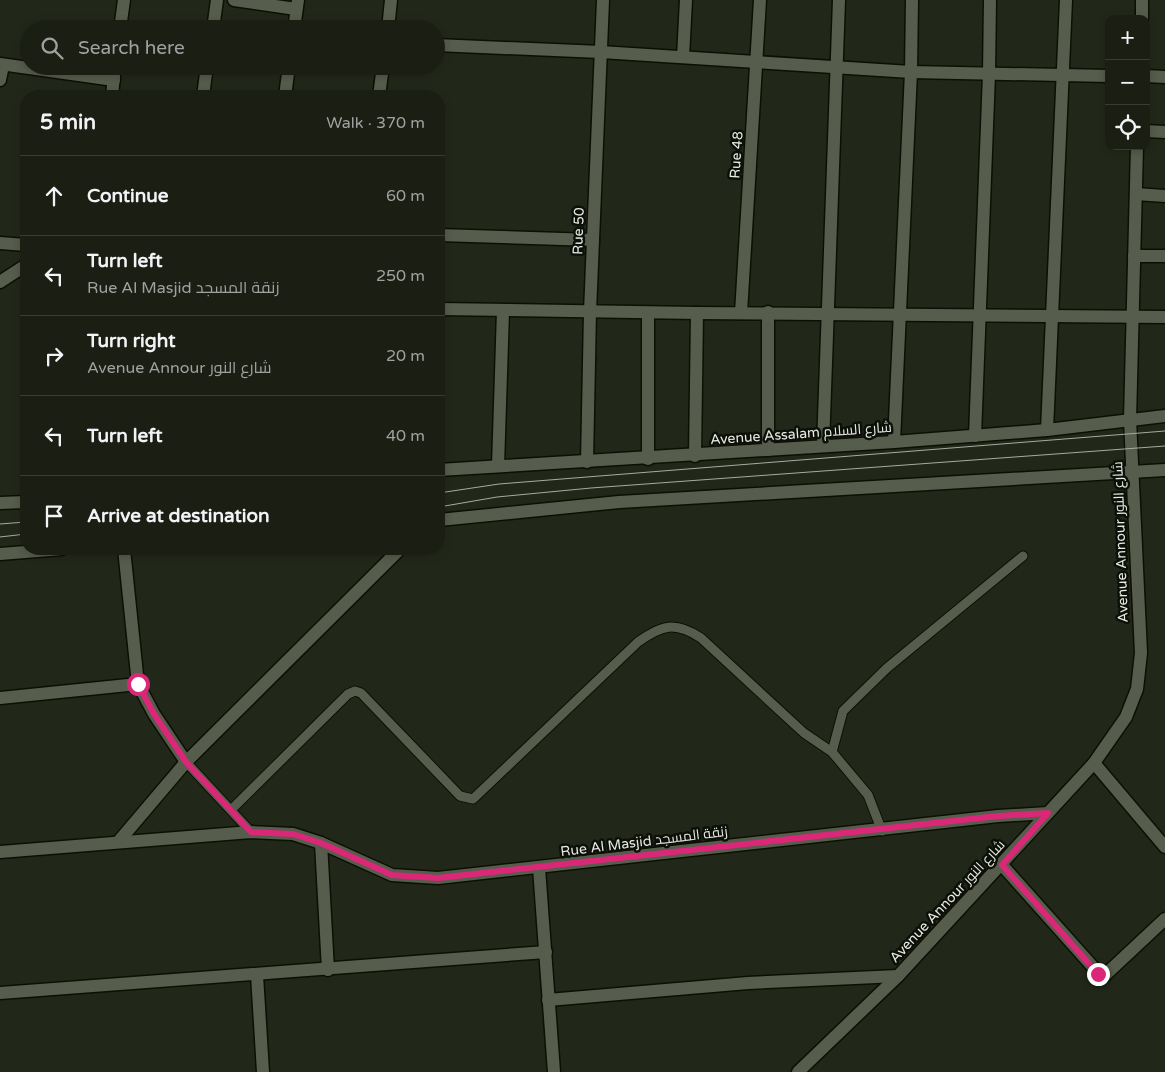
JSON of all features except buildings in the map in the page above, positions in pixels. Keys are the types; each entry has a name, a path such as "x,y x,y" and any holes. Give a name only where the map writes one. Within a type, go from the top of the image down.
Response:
{"street":[{"path":"120,20 121,0"},
{"path":"215,20 218,0"},
{"path":"234,0 297,4 295,20"},
{"path":"389,20 390,0"},
{"name":"Rue 50","path":"587,462 590,312 603,0"},
{"path":"683,57 686,0"},
{"name":"Rue 48","path":"741,313 760,0"},
{"path":"823,446 839,0"},
{"path":"894,442 911,72 912,0"},
{"path":"975,436 989,74 990,0"},
{"path":"1047,430 1066,0"},
{"path":"1142,0 1142,15"},
{"path":"445,46 601,52 757,64 837,66 911,72 1105,76"},
{"path":"0,80 1,65 20,68"},
{"path":"76,75 114,80"},
{"path":"113,90 115,75"},
{"path":"204,90 206,75"},
{"path":"286,90 288,75"},
{"path":"380,90 382,75"},
{"path":"1150,76 1165,77"},
{"path":"1150,131 1165,132"},
{"name":"Avenue Annour شارع النور","path":"798,1072 898,976 1094,763 1126,717 1137,689 1141,653 1136,595 1130,420 1131,316 1137,150"},
{"path":"1136,194 1165,196"},
{"path":"445,235 593,240"},
{"path":"0,243 20,245"},
{"path":"1134,256 1165,256"},
{"path":"0,282 20,269"},
{"path":"445,309 648,313 768,312 1165,317"},
{"path":"498,466 503,311"},
{"path":"768,312 768,450"},
{"path":"648,313 648,459"},
{"path":"695,456 697,313"},
{"name":"Avenue Assalam شارع السلام","path":"445,470 648,459 975,436 1047,430 1165,416"},
{"path":"445,519 619,502 1165,470"},
{"path":"0,503 20,502"},
{"path":"0,554 20,552"},
{"path":"125,555 138,684 154,714 186,762"},
{"path":"119,842 186,762 394,555"},
{"path":"0,698 138,684"},
{"path":"1094,763 1165,847"},
{"name":"Rue Al Masjid زنقة المسجد","path":"0,852 251,832 293,834 321,843 392,875 412,878 438,878 882,831 998,816 1048,813"},
{"path":"321,843 328,970"},
{"path":"1002,865 1101,976 1104,976 1165,919"},
{"path":"539,868 554,1072"},
{"path":"0,994 546,952"},
{"path":"257,975 263,1072"},
{"path":"548,1000 748,983 898,976"}],"lane":[{"path":"832,752 843,711 887,668 1023,556"},
{"path":"232,809 348,694 355,691 361,693 460,796 473,799 638,642 656,630 671,626 688,630 701,638 804,733 832,752 868,795 882,831"},
{"path":"186,762 232,809 251,832"}],"tram line":[{"path":"445,492 499,484 1165,431"},
{"path":"445,506 497,497 591,488 1165,446"},
{"path":"0,524 20,522"},
{"path":"0,537 20,535"}],"route":[{"path":"138,684 154,714 186,762 232,809 251,832 293,834 321,843 392,875 412,878 438,878 539,868 882,831 998,816 1048,813 1002,865 1098,974"}]}
